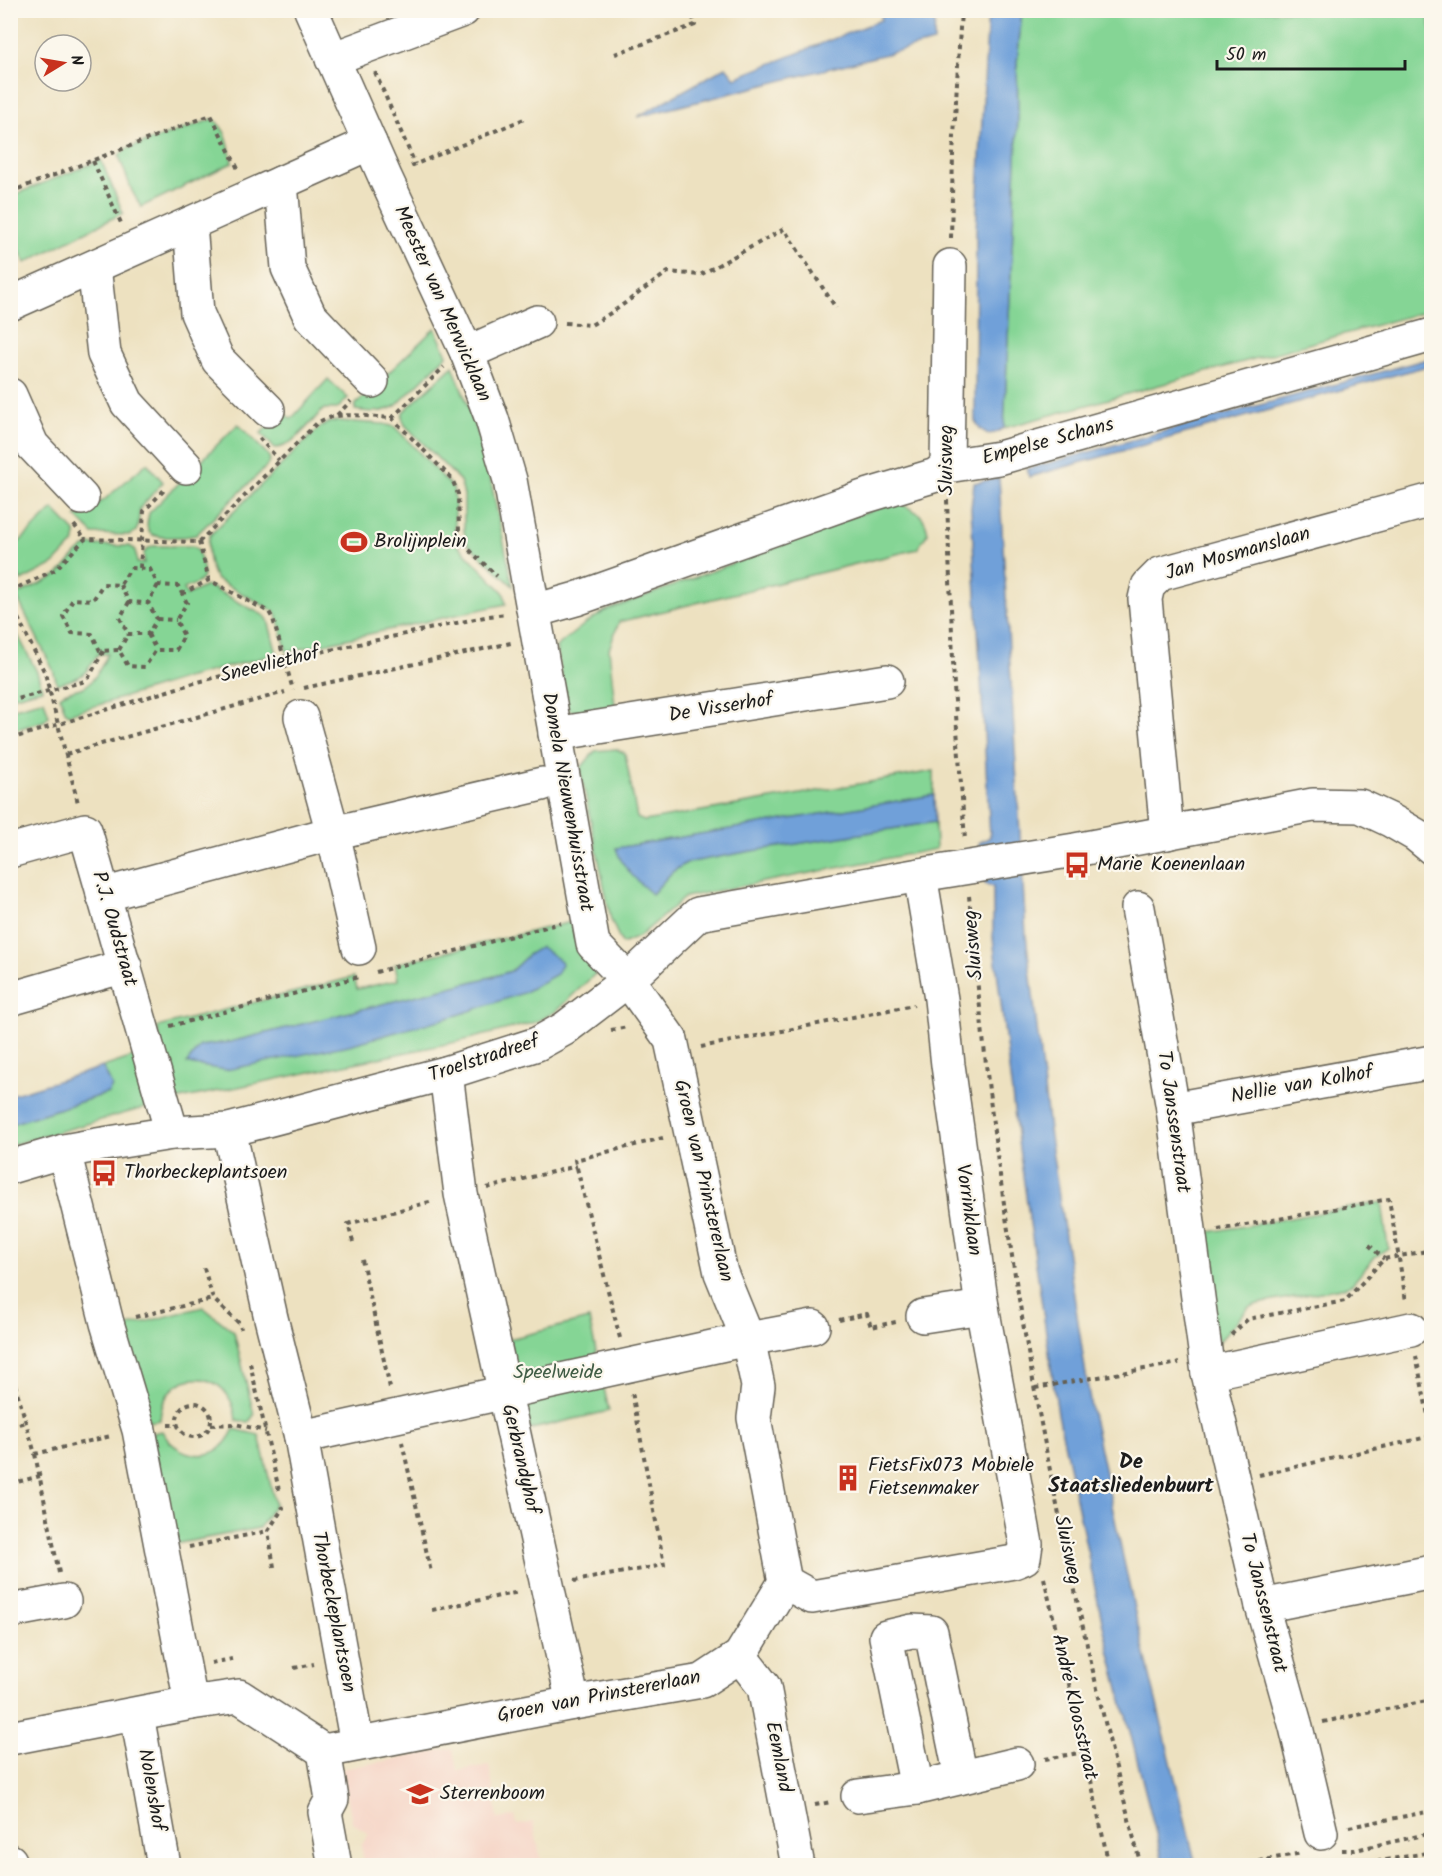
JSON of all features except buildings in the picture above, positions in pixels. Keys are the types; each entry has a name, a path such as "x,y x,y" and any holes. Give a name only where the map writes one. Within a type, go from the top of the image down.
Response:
{"street":[{"name":"Meester van Merwicklaan","path":"311,10 467,353 492,419 510,480 534,611"},
{"path":"332,59 463,10"},
{"path":"10,304 370,143"},
{"path":"281,183 288,268 310,316 361,392"},
{"path":"190,224 196,313 218,360 265,425"},
{"name":"Sluisweg","path":"947,466 950,266"},
{"path":"94,267 104,354 127,403 186,467"},
{"path":"467,353 537,322"},
{"name":"Empelse Schans","path":"534,611 576,599 863,497 936,475 947,466 999,458 1431,335"},
{"path":"10,395 32,445 78,512"},
{"name":"Jan Mosmanslaan","path":"1167,833 1145,599 1148,586 1160,574 1431,500"},
{"name":"Domela Nieuwenhuisstraat","path":"534,611 593,944 628,980"},
{"name":"De Visserhof","path":"555,734 888,681"},
{"path":"301,717 333,833 359,948"},
{"path":"103,895 333,833 543,784"},
{"path":"920,875 1047,855 1313,805 1360,806 1390,820 1426,832"},
{"path":"10,851 85,830"},
{"name":"P.J. Oudstraat","path":"85,830 172,1133"},
{"name":"Troelstradreef","path":"10,1167 64,1151 172,1133 229,1130 446,1073 537,1044 564,1029 628,980 698,914 920,875"},
{"name":"Vorrinklaan","path":"920,875 941,999 982,1307 1025,1551"},
{"name":"To Janssenstraat","path":"1138,908 1173,1109 1206,1366 1262,1605 1296,1727 1321,1833"},
{"path":"10,999 125,966"},
{"name":"Groen van Prinstererlaan","path":"324,1751 573,1703 702,1681 740,1656 785,1582 754,1418 758,1386 748,1339 721,1274 671,1040 628,980"},
{"name":"Nellie van Kolhof","path":"1173,1109 1431,1062"},
{"name":"Gerbrandyhof","path":"446,1073 461,1194 573,1703"},
{"name":"Thorbeckeplantsoen","path":"229,1130 271,1318 301,1437 357,1744"},
{"path":"64,1151 107,1323 139,1430 190,1703"},
{"path":"923,1316 982,1307"},
{"path":"301,1437 748,1339 813,1327"},
{"path":"1206,1366 1411,1329"},
{"path":"785,1582 812,1597 1014,1562 1025,1551"},
{"path":"1262,1605 1431,1572"},
{"path":"901,1581 912,1631"},
{"path":"10,1611 64,1601"},
{"path":"917,1788 886,1637 912,1631 931,1632 961,1777"},
{"name":"Eemland","path":"740,1656 764,1687 798,1866"},
{"path":"10,1738 190,1703 238,1696 324,1751 332,1799 325,1812 335,1866"},
{"name":"Nolenshof","path":"137,1715 164,1866"},
{"path":"858,1796 917,1788 1017,1764"},
{"path":"10,1861 11,1866"}],"path":[{"path":"615,54 695,25 691,10"},
{"path":"950,266 953,154 961,10"},
{"path":"364,47 415,164"},
{"path":"10,192 211,115 252,196"},
{"path":"385,177 524,119"},
{"path":"93,161 134,249"},
{"path":"537,322 591,325 668,272 700,275 784,229 836,308"},
{"path":"392,418 453,359 467,353"},
{"path":"337,415 361,392"},
{"path":"10,591 55,570 85,539 199,542 317,423 327,417 337,415 392,418 452,479 458,494 459,532 463,544 502,581"},
{"path":"265,425 279,460"},
{"name":"Sluisweg","path":"947,466 954,676 973,867 974,957 997,1148 1035,1388 1064,1538 1098,1692 1141,1866"},
{"path":"140,568 144,511 162,492"},
{"path":"78,512 85,539"},
{"path":"199,542 209,580 269,612 290,680"},
{"path":"120,585 131,568 150,569 158,585"},
{"path":"182,594 209,580"},
{"path":"119,650 100,651 92,634 72,633 63,616 74,600 93,600 103,584 120,585"},
{"path":"120,585 129,602"},
{"path":"158,585 178,586 187,603 176,620"},
{"path":"148,603 158,585"},
{"path":"10,602 45,673 85,830"},
{"path":"129,602 148,603"},
{"path":"128,634 120,618 129,602"},
{"path":"148,603 157,619"},
{"name":"Sneevliethof","path":"10,739 194,683 284,660 489,616 534,611"},
{"path":"157,619 176,620"},
{"path":"148,634 157,619"},
{"path":"156,650 176,650 184,636 176,620"},
{"path":"128,634 148,634"},
{"path":"119,650 128,634"},
{"path":"148,634 156,650"},
{"path":"10,701 82,682 89,677 104,650"},
{"path":"119,650 128,666 145,667 156,650"},
{"path":"673,1053 941,999"},
{"path":"1189,1235 1389,1199 1431,1436 1233,1480"},
{"path":"1369,1245 1384,1259"},
{"path":"1035,1388 1109,1375 1206,1366 1248,1319 1345,1301 1384,1259 1431,1250"},
{"path":"204,1268 213,1299 240,1324 243,1335"},
{"path":"107,1323 213,1299"},
{"path":"813,1327 867,1314 871,1327 923,1316"},
{"path":"248,1356 267,1431 282,1508 268,1531 274,1567"},
{"path":"10,1367 35,1454 64,1601"},
{"path":"194,1403 206,1408 211,1419 211,1425 204,1434 192,1437 185,1435 178,1425 178,1414 186,1405 194,1403"},
{"path":"10,1426 26,1422"},
{"path":"211,1425 235,1424 267,1431"},
{"path":"35,1454 161,1425 178,1425"},
{"path":"10,1484 40,1476"},
{"path":"162,1552 268,1531"},
{"name":"André Kloosstraat","path":"1025,1551 1043,1570 1109,1866"},
{"path":"1296,1727 1431,1700"},
{"path":"1017,1764 1085,1752"},
{"path":"788,1811 858,1796"},
{"path":"1321,1833 1431,1810"},
{"path":"1350,1866 1431,1852"}],"shaded area":[{"name":"Sterrenboom","path":"453,1748 457,1771 489,1765 498,1819 515,1816 517,1825 533,1822 542,1865 365,1865 361,1846 369,1834 352,1822 342,1769"}],"green space":[{"path":"1022,11 1426,11 1432,30 1431,310 1004,428 1018,116 1017,63"},
{"path":"213,119 225,133 232,163 141,207 132,191 119,156 126,149"},
{"path":"101,160 123,213 25,263 11,230 11,196"},
{"path":"435,328 447,355 392,408 371,412 355,410 355,405"},
{"path":"453,366 487,463 513,586 467,543 464,531 464,495 460,481 405,425 402,418 403,412"},
{"path":"328,379 348,398 337,409 324,409 288,444 274,448 261,433 283,412 291,419"},
{"path":"339,421 384,424 395,427 453,488 457,544 504,593 506,604 287,652 274,611 217,580 209,558 210,535 320,427"},
{"path":"238,424 268,455 270,460 266,467 196,535 164,537 152,535 147,525 149,513"},
{"path":"147,463 163,482 140,508 136,531 130,535 93,534 76,517 104,500"},
{"path":"896,502 913,510 924,520 928,533 917,549 619,622 609,649 615,706 583,716 568,709 556,647 605,611 782,545 813,530"},
{"path":"53,509 75,532 75,542 54,564 21,581 11,558 11,550"},
{"path":"90,545 129,546 135,549 137,563 144,563 144,553 153,546 193,546 200,556 203,576 199,582 184,589 187,595 206,586 210,587 265,616 277,654 193,676 69,714 65,711 60,696 84,687 92,681 108,654 98,654 82,675 57,684 53,670 16,595 54,577 73,557"},
{"path":"10,620 37,672 42,689 11,697"},
{"path":"44,700 49,716 44,721 11,731 11,709"},
{"path":"616,749 625,753 637,818 644,821 934,771 934,795 616,848 652,894 672,872 686,863 935,822 936,849 685,897 640,936 622,944 611,920 580,769 595,751"},
{"path":"584,919 600,965 595,974 555,1012 536,1022 461,1041 175,1100 157,1027 354,977 357,989 398,980 395,964","holes":["529,954 523,993 187,1063 200,1046 230,1042 495,976 511,971"]},
{"path":"139,1055 151,1106 11,1145 11,1124 108,1093 112,1086 103,1067"},
{"path":"1382,1202 1388,1248 1375,1257 1352,1284 1249,1307 1218,1343 1192,1235"},
{"path":"203,1307 234,1332 254,1415 249,1422 236,1420 231,1401 222,1388 210,1381 196,1379 183,1382 172,1390 164,1402 160,1420 149,1422 121,1328"},
{"name":"Speelweide","path":"589,1319 609,1411 527,1430 509,1339"},
{"path":"234,1429 259,1435 275,1504 259,1528 164,1546 152,1433 162,1431 174,1446 191,1454 201,1455 218,1449 226,1442"}],"water":[{"path":"882,11 935,11 934,42 637,117 726,67 735,78 881,20"},
{"path":"988,11 1022,11 1017,63 1018,116 1004,428 988,434 980,429 975,421 976,230"},
{"path":"1431,358 1431,365 1029,477 1027,469"},
{"path":"999,478 1026,935 1049,1130 1091,1408 1137,1622 1196,1865 1164,1865 1104,1630 1058,1414 1017,1135 993,938 993,887 985,884 979,843 990,837 971,508 974,483"},
{"path":"934,795 935,822 686,863 672,872 652,894 626,868 616,848"},
{"path":"541,947 561,961 562,964 557,974 523,993 458,1015 349,1045 226,1070 187,1063 200,1046 230,1042 511,971 529,954"},
{"path":"103,1067 112,1086 108,1093 11,1124 11,1095"}],"place":[{"name":"Brolijnplein","path":"354,542"},
{"name":"Marie Koenenlaan","path":"1077,865"},
{"name":"Thorbeckeplantsoen","path":"104,1173"},
{"name":"FietsFix073 Mobiele Fietsenmaker","path":"848,1478"},
{"name":"Sterrenboom","path":"420,1794"}],"district":[{"name":"De Staatsliedenbuurt","path":"1131,1474"}]}
